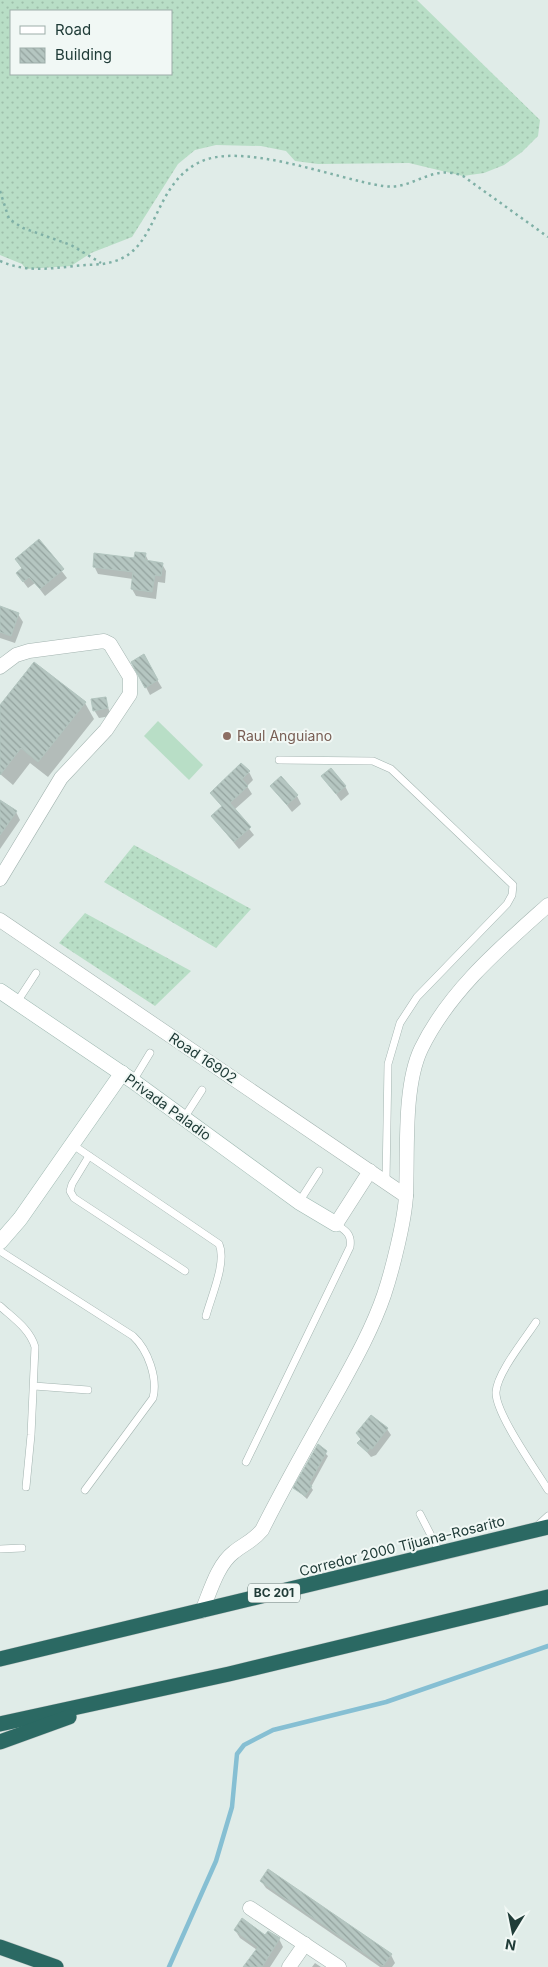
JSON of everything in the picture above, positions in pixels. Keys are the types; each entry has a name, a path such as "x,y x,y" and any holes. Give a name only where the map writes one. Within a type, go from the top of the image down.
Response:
{"highway":[{"name":"Corredor 2000 Tijuana-Rosarito","path":"0,1659 541,1528"},
{"path":"0,1724 133,1695 548,1597"},
{"path":"0,1742 133,1695"},
{"path":"0,1947 56,1967"}],"street":[{"path":"0,667 16,655 29,651 104,641 110,644 130,677 132,686 130,694 106,730 61,778 0,880"},
{"path":"202,1611 222,1564 234,1552 253,1542 262,1530 360,1350 384,1296 406,1196 405,1173 412,1080 421,1050 448,1007 465,986 504,944 548,905"},
{"name":"Road 16902","path":"0,920 406,1196"},
{"name":"Privada Paladio","path":"0,991 128,1077 299,1202 336,1224"},
{"path":"0,1242 20,1219 73,1145 128,1077"},
{"path":"336,1224 370,1171"},
{"path":"250,1908 339,1967"},
{"path":"289,1967 305,1944"}],"lane":[{"path":"279,760 365,761 391,769 513,885 512,895 507,904 417,997 400,1023 388,1064 386,1182"},
{"path":"17,1002 36,973"},
{"path":"128,1077 150,1052"},
{"path":"184,1118 202,1090"},
{"path":"73,1145 219,1244 222,1251 222,1261 206,1316"},
{"path":"89,1156 72,1184 70,1191 74,1198 185,1271"},
{"path":"299,1202 319,1171"},
{"path":"246,1462 350,1247 351,1239 348,1232 336,1224"},
{"path":"0,1251 133,1336 145,1352 156,1387 152,1398 84,1490"},
{"path":"0,1306 32,1338 35,1352 26,1487"},
{"path":"536,1322 500,1379 496,1392 499,1409 548,1490"},
{"path":"34,1386 88,1390"},
{"path":"420,1514 441,1553"},
{"path":"541,1528 548,1516"},
{"path":"0,1549 22,1548"}],"path":[{"path":"0,261 26,269 103,264 116,261 138,247 166,193 185,171 204,160 223,156 251,158 298,166 384,186 400,186 430,174 452,172 468,179 548,237"},
{"path":"0,191 9,218 23,228 71,245 103,264"}],"green space":[{"path":"0,0 417,0 540,120 538,136 522,152 504,165 484,173 463,176 409,163 318,164 295,161 286,151 261,146 216,145 195,150 178,164 132,237 91,253 71,266 26,269 22,264 0,255"},
{"path":"158,721 203,765 189,780 144,736"},
{"path":"134,845 251,909 216,948 104,882"},
{"path":"85,913 191,971 155,1006 59,943"}],"building":[{"path":"39,539 64,569 40,589 29,577 23,582 16,573 22,568 15,559"},
{"path":"135,552 146,553 145,560 163,563 161,576 155,575 152,592 131,589 133,572 93,567 94,553 134,558"},
{"path":"0,606 19,613 11,636 0,632"},
{"path":"144,654 158,680 145,688 131,662"},
{"path":"34,662 86,702 38,762 21,748 0,775 0,705"},
{"path":"106,697 108,708 93,711 91,699"},
{"path":"241,763 250,771 242,779 248,786 230,803 251,827 234,842 211,816 222,806 210,793"},
{"path":"331,768 346,786 336,794 321,776"},
{"path":"281,776 298,795 287,805 270,786"},
{"path":"0,800 17,811 0,835"},
{"path":"371,1415 388,1428 372,1449 370,1448 367,1452 357,1443 361,1439 356,1433"},
{"path":"318,1444 327,1451 309,1484 312,1486 305,1496 293,1488"},
{"path":"268,1869 392,1954 383,1966 260,1881"},
{"path":"242,1918 265,1935 268,1931 280,1938 262,1967 243,1967 258,1947 234,1930"}],"waterway":[{"path":"169,1967 216,1861 232,1807 237,1754 244,1745 273,1730 386,1702 548,1646"}],"place":[{"name":"Raul Anguiano","path":"227,736"}]}
